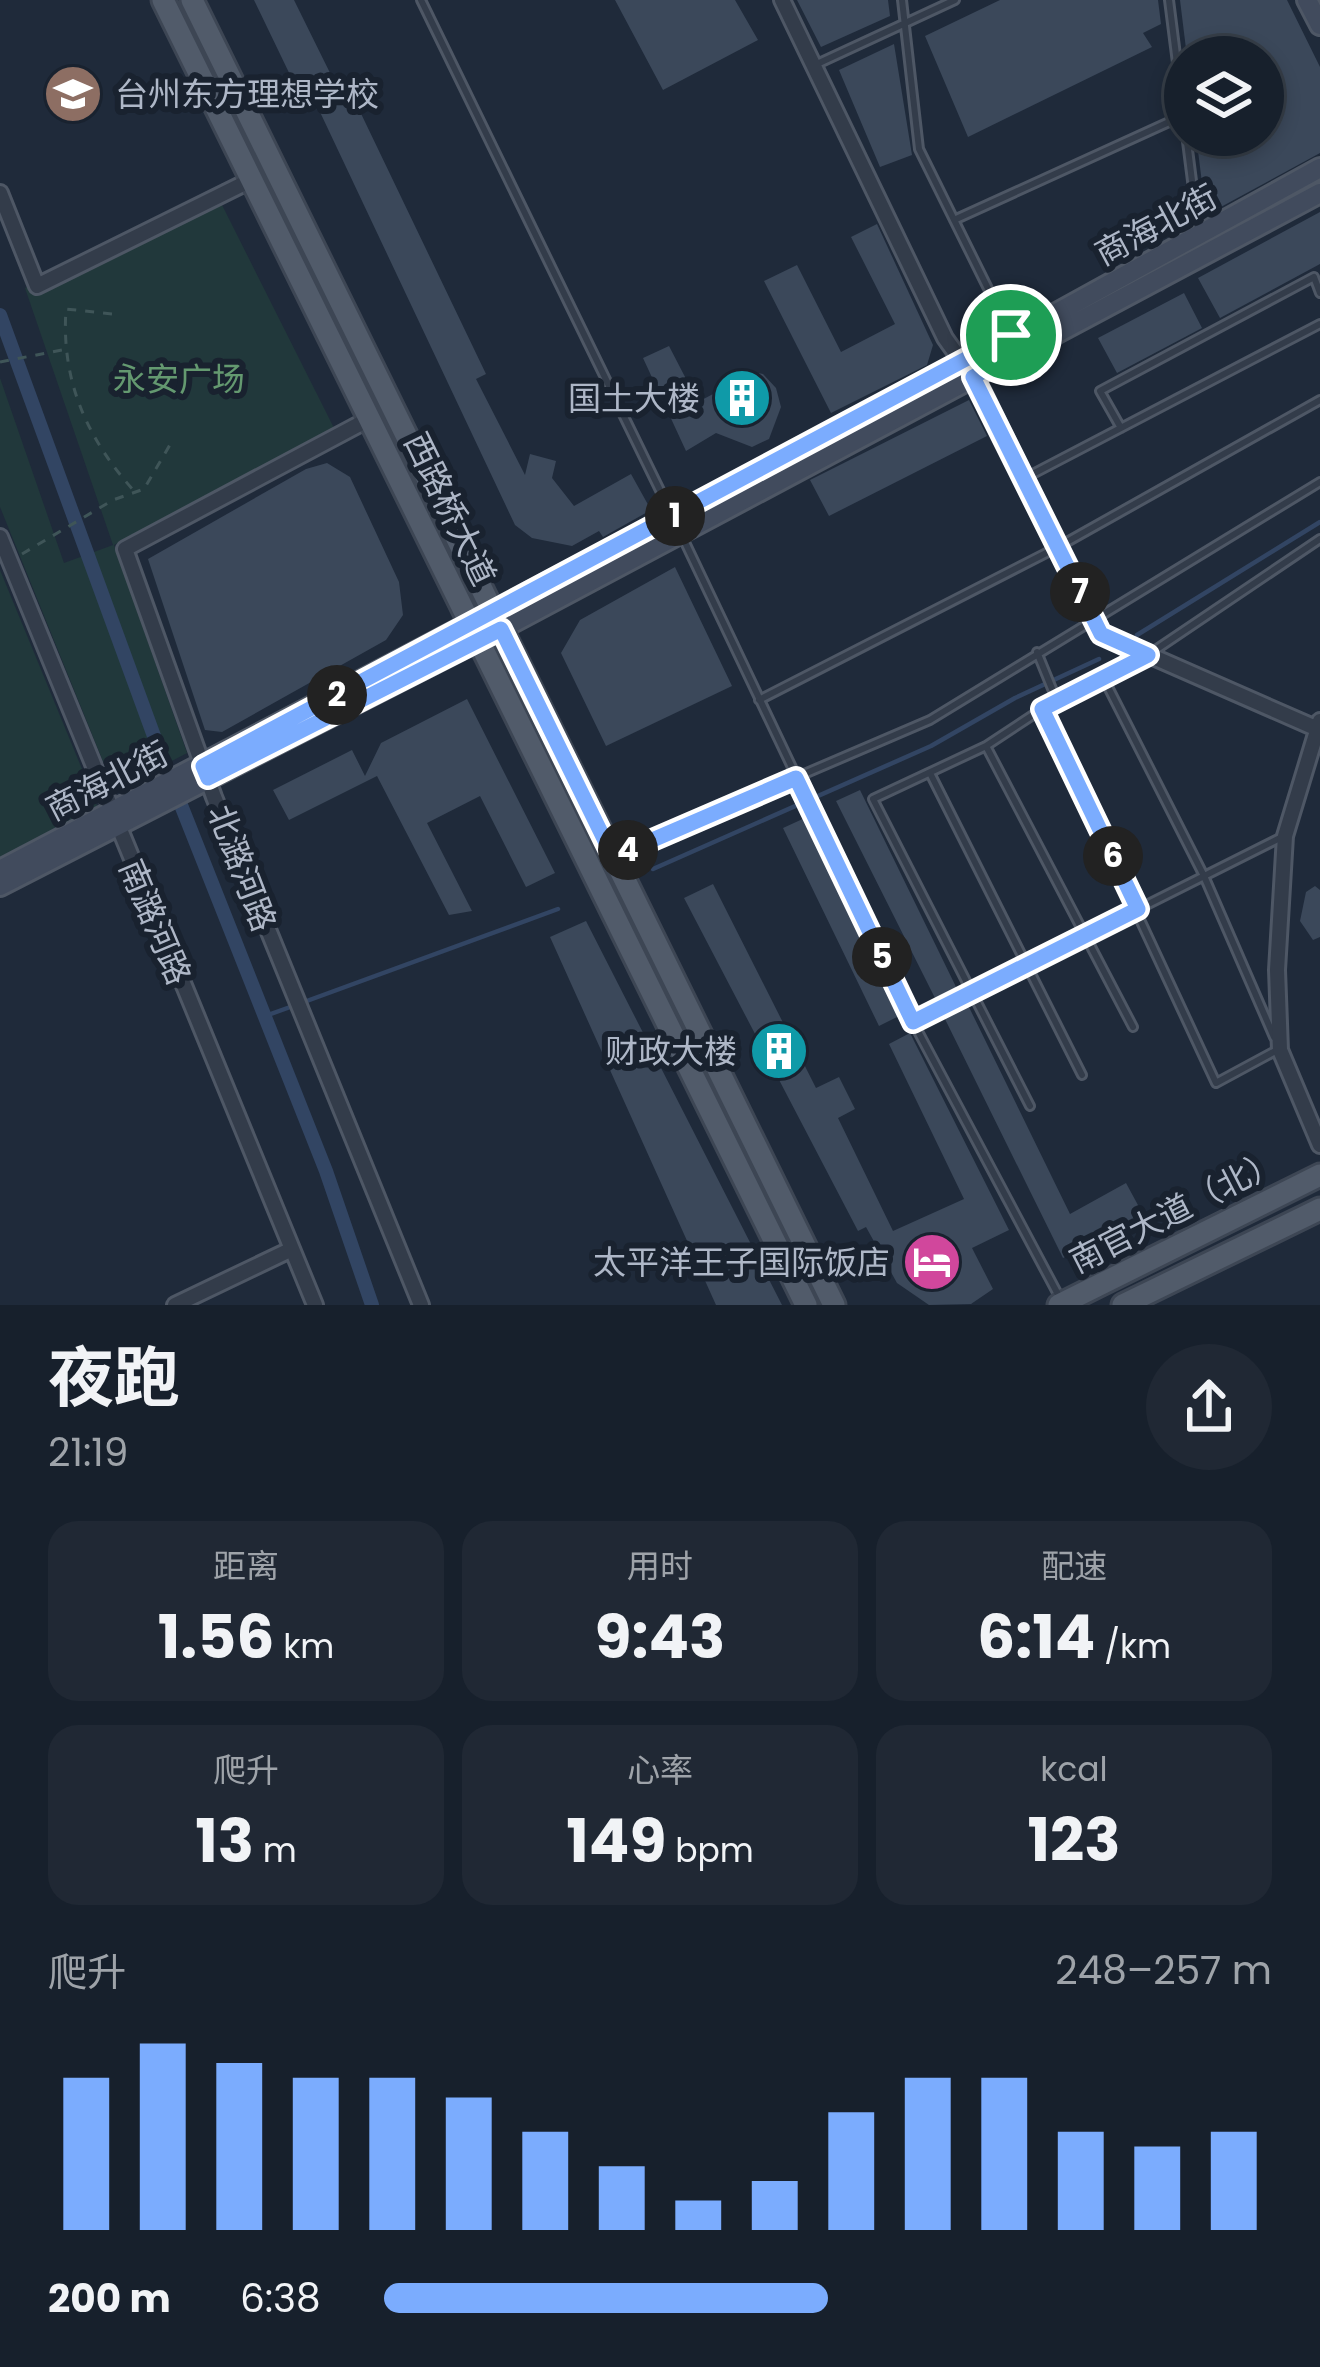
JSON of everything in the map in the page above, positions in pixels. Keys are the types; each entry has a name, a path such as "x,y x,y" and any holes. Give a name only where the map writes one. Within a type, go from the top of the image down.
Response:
{"main road":[{"name":"西路桥大道","path":"163,0 806,1305"},
{"name":"西路桥大道","path":"192,0 834,1305"},
{"path":"1307,0 1320,25"},
{"name":"商海北街","path":"1201,246 1320,168"},
{"name":"商海北街","path":"0,871 202,774 474,633 1201,246 1320,194"},
{"path":"0,886 112,819"},
{"name":"南官大道（北）","path":"1060,1304 1320,1175"},
{"path":"1123,1305 1320,1209"}],"street":[{"path":"782,0 945,338 969,370 1101,634 1319,726 1285,836 1280,1050 1320,1145"},
{"path":"0,194 37,286 251,180"},
{"name":"北潞河路","path":"369,419 125,549 202,774 421,1305"},
{"name":"南潞河路","path":"0,537 315,1305"},
{"path":"176,1305 292,1249"}],"lane":[{"path":"421,0 913,1022 1060,1304"},
{"path":"902,0 919,149 1016,344"},
{"path":"814,66 956,0"},
{"path":"1169,0 1172,36"},
{"path":"954,220 1164,124"},
{"path":"1186,156 1201,246"},
{"path":"1121,428 1100,391 1314,277 1320,293"},
{"path":"1025,478 1320,324"},
{"path":"759,700 1058,547 1320,400"},
{"path":"613,857 930,720 1092,616 1320,482"},
{"path":"1030,1106 873,799 986,746 1042,709 1148,655 1320,539"},
{"path":"1036,652 1058,701"},
{"path":"1042,709 1216,1083 1280,1050 1204,876 1103,677"},
{"path":"986,746 1132,1027"},
{"path":"930,773 1082,1075"},
{"path":"913,1022 1285,836"}],"path":[{"path":"112,314 66,309 68,383 107,462 135,492"},
{"path":"0,362 64,350"},
{"path":"10,561 113,500 144,489 171,443"}],"green space":[{"name":"永安广场","path":"216,193 336,432 114,545 187,753 115,791 0,507 0,378 64,563 113,545 25,288"},
{"path":"0,570 103,820 0,872"}],"building":[{"path":"254,0 294,0 333,79 342,74 486,374 476,379 525,475 530,454 556,461 552,478 574,506 631,474 651,510 603,537 599,531 572,546 532,538 515,525 303,76 293,81"},
{"path":"615,0 735,0 758,40 663,90"},
{"path":"797,0 888,0 890,16 821,47"},
{"path":"1000,0 1158,0 1161,24 1143,33 1152,47 968,137 925,36"},
{"path":"1180,0 1287,0 1320,67 1320,153 1219,208 1204,199 1199,156 1284,156 1284,36 1184,36"},
{"path":"894,44 912,155 880,167 839,70"},
{"path":"1320,212 1320,264 1220,318 1198,278"},
{"path":"877,224 933,345 927,365 831,413 764,281 797,265 841,352 895,324 851,237"},
{"path":"1184,293 1202,328 1117,373 1098,338"},
{"name":"国土大楼","path":"669,346 698,402 713,394 720,378 739,369 763,374 776,388 781,407 769,439 752,447 716,433 686,451 643,358"},
{"path":"969,400 987,436 829,516 810,480"},
{"path":"327,463 350,477 399,582 403,615 386,640 222,732 205,730 148,559 306,469"},
{"path":"675,567 732,686 606,746 561,653 580,620"},
{"path":"467,699 555,873 526,887 480,796 427,823 472,911 449,915 377,776 289,820 273,790 352,750 365,776 381,743"},
{"path":"860,790 958,991 937,1002 836,801"},
{"path":"807,817 901,1015 879,1026 783,828"},
{"path":"713,884 816,1088 839,1077 855,1109 838,1118 893,1231 964,1199 889,1044 910,1033 1009,1230 972,1248 993,1289 971,1304 929,1305 897,1283 866,1227 858,1231 684,898"},
{"path":"1315,886 1320,890 1320,937 1313,940 1300,921 1306,892"},
{"path":"586,921 782,1305 716,1305 550,937"},
{"path":"967,1003 1070,1214 1126,1183 1145,1218 1063,1258 943,1015"}],"waterway":[{"path":"0,315 158,747 326,1171 372,1305"},
{"path":"1137,635 1320,522"},
{"path":"653,869 931,746 1015,698 1099,659"},
{"path":"304,1002 558,909"},
{"path":"265,1016 293,1006"}],"place":[{"name":"台州东方理想学校","path":"73,94"},
{"name":"国土大楼","path":"742,398"},
{"name":"财政大楼","path":"779,1051"},
{"name":"太平洋王子国际饭店","path":"932,1262"}],"route":[{"path":"1011,335 1020,352 973,377 1101,634 1148,655 1042,709 1138,909 913,1022 796,778 613,857 501,629 208,778 203,766 1011,335"}]}
